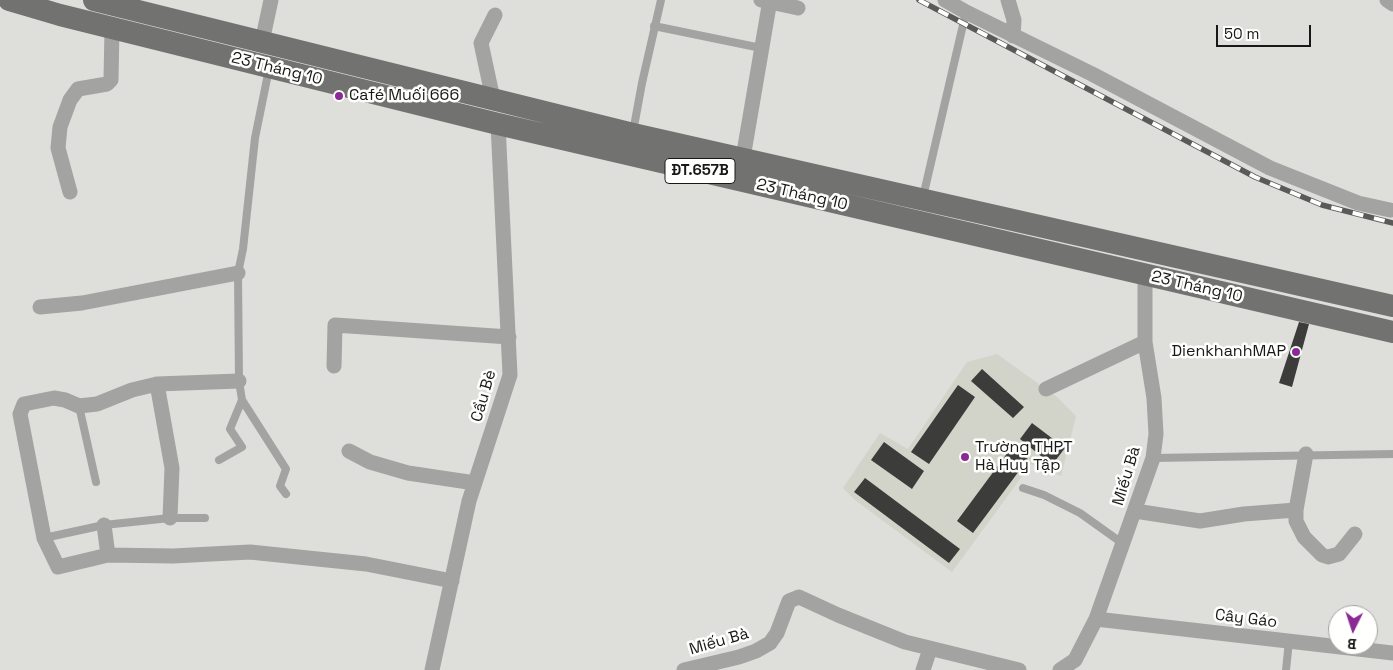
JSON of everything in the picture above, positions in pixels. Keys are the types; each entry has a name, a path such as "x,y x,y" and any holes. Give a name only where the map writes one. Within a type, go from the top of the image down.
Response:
{"main road":[{"name":"23 Tháng 10","path":"9,0 112,28 498,124 1393,332"},
{"name":"23 Tháng 10","path":"94,0 633,134 1393,306"},
{"path":"493,99 498,124"},
{"path":"1145,275 1150,251"}],"street":[{"path":"262,42 270,0"},
{"path":"945,0 1013,36 1092,74 1270,168 1358,203 1390,210"},
{"path":"1008,0 1014,20 1013,36"},
{"path":"1387,0 1393,4"},
{"path":"743,158 767,1 798,8"},
{"path":"493,99 481,43 495,15"},
{"path":"70,192 58,148 60,127 70,100 78,89 107,84 111,80 112,28"},
{"name":"Cầu Bè","path":"432,670 475,483 510,375 498,124"},
{"path":"40,307 82,303 238,273"},
{"name":"Miếu Bà","path":"1060,670 1077,665 1096,619 1153,458 1156,434 1154,398 1145,342 1145,275"},
{"path":"334,366 335,325 509,337"},
{"path":"1046,389 1145,342"},
{"path":"239,381 158,384 132,390 97,404 79,406 54,398 24,404 20,414 44,538 58,567 108,556 267,553 366,564 452,581"},
{"path":"158,384 172,468 170,518"},
{"path":"349,451 370,462 408,473 475,483"},
{"path":"1306,454 1296,510 1296,521 1304,537 1322,555 1328,557 1340,554 1355,534"},
{"path":"1135,511 1200,521 1244,514 1296,510"},
{"path":"104,525 108,556"},
{"name":"Miếu Bà","path":"684,670 739,657 756,651 770,643 777,633 788,600 794,597 806,599 838,615 930,649 1019,670"},
{"name":"Cây Gáo","path":"1096,619 1393,653"},
{"path":"923,670 930,649"}],"lane":[{"path":"633,134 654,26 661,0"},
{"path":"922,199 966,12"},
{"path":"654,26 761,48"},
{"path":"269,67 255,138 243,249 238,273 239,381 242,400 286,469 280,486 286,494"},
{"path":"219,460 242,447 230,429 242,400"},
{"path":"79,406 96,482"},
{"path":"1153,458 1393,454"},
{"path":"1023,488 1044,495 1080,513 1122,543"},
{"path":"44,538 104,525 170,518 205,518"},
{"path":"1286,670 1289,641"}],"shaded area":[{"name":"Trường THPT Hà Huy Tập","path":"997,354 1057,397 1076,416 1061,476 1031,464 952,572 855,500 843,488 880,433 908,449 967,362"}],"building":[{"name":"DienkhanhMAP","path":"1299,322 1309,324 1292,387 1279,383"},
{"path":"982,369 1024,407 1013,418 971,381"},
{"path":"958,385 975,397 929,464 911,452"},
{"path":"1032,423 1065,448 1052,465 1020,439"},
{"path":"884,442 924,471 912,489 871,460"},
{"path":"1011,448 1028,459 973,533 957,521"},
{"path":"865,478 960,549 949,563 854,492"}],"railway":[{"path":"919,0 1255,177 1322,205 1393,223"}],"place":[{"name":"Café Muối 666","path":"339,96"},
{"name":"DienkhanhMAP","path":"1296,352"},
{"name":"Trường THPT Hà Huy Tập","path":"965,457"}]}
